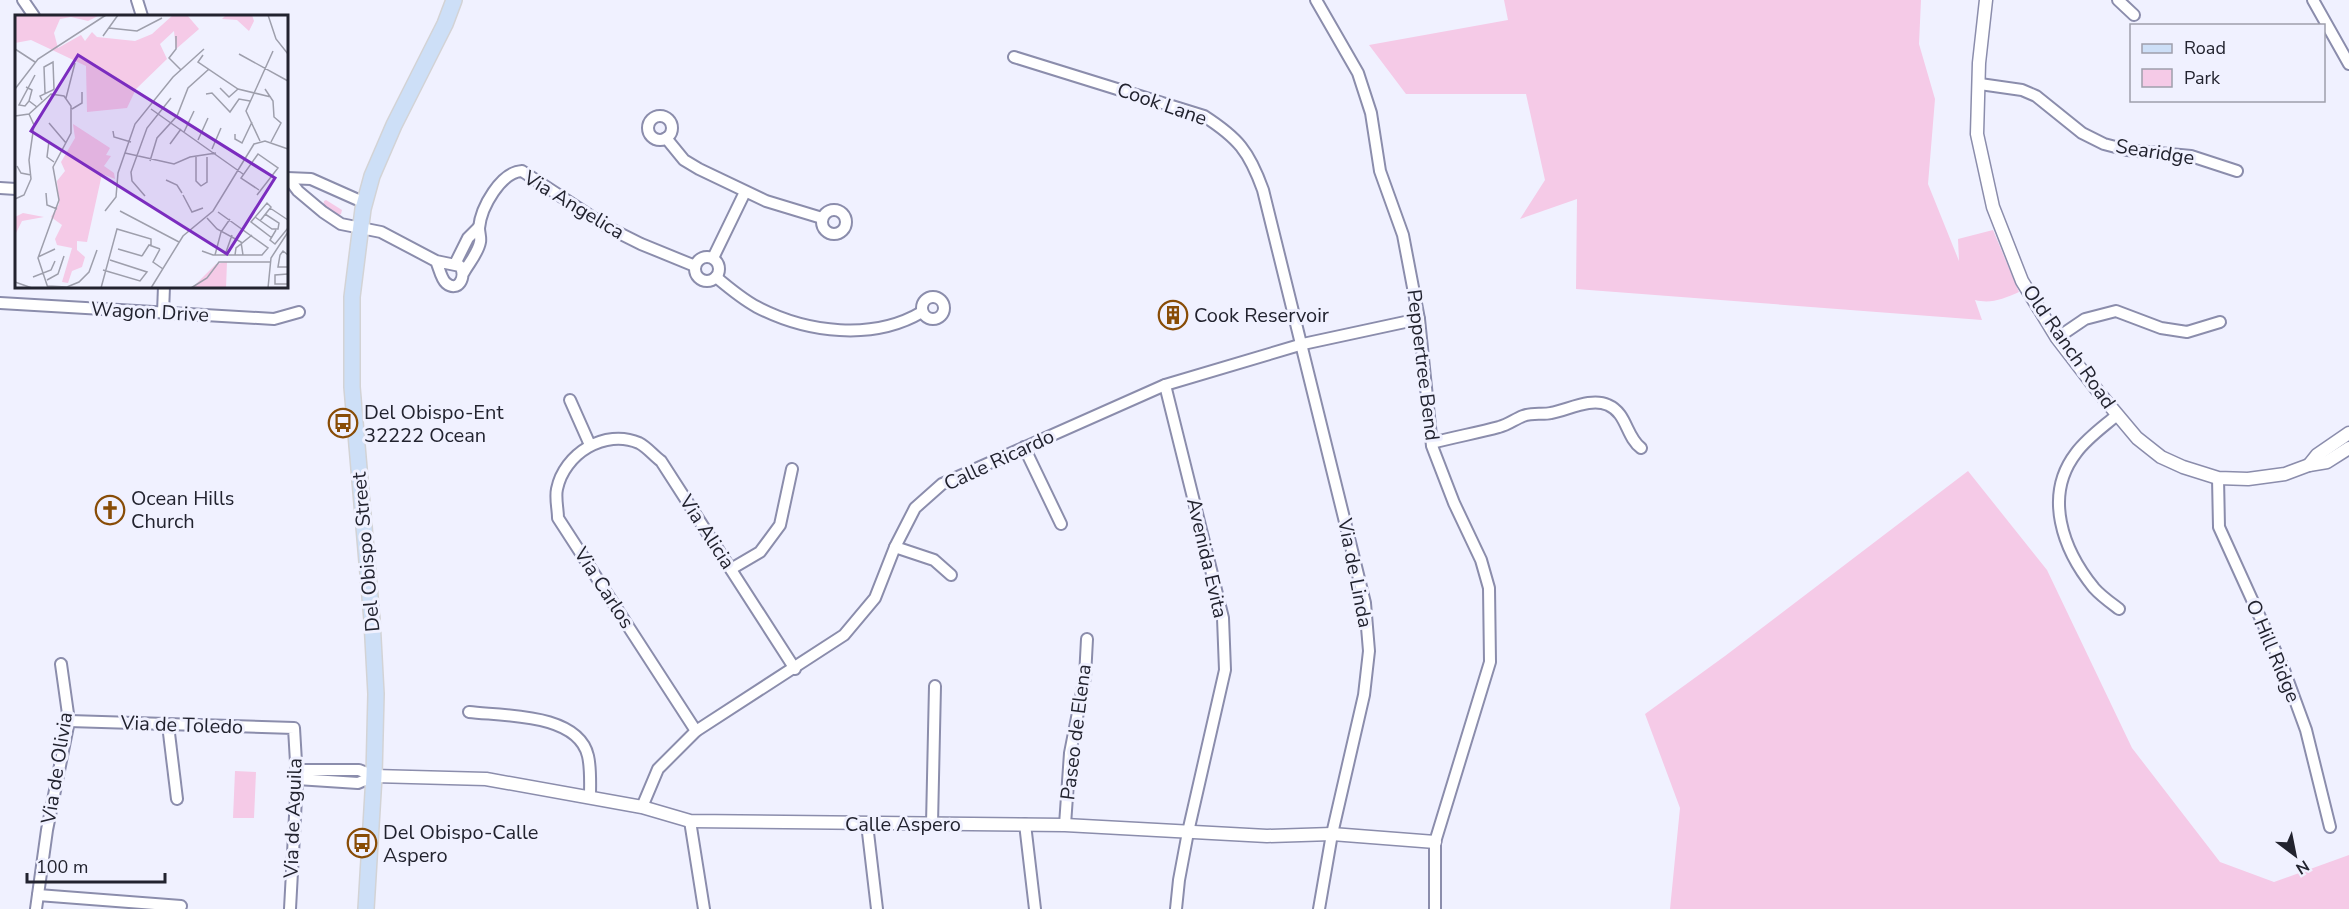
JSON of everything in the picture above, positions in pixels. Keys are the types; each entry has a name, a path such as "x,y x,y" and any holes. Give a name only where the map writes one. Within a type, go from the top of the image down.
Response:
{"main road":[{"name":"Del Obispo Street","path":"366,909 374,776 376,694 352,387 352,297 365,203 372,176 394,125 445,24 454,0"}],"street":[{"path":"23,0 33,15"},
{"path":"137,0 142,15"},
{"name":"Peppertree Bend","path":"1316,0 1358,72 1371,113 1380,171 1403,235 1419,319 1432,443 1454,503 1481,560 1489,588 1490,662 1435,843 1435,909"},
{"name":"Old Ranch Road","path":"1986,0 1979,63 1977,134 1993,207 2022,281 2057,338 2116,415 2137,438 2161,457 2218,478 2248,479 2285,474 2309,465 2327,462 2349,447"},
{"path":"2118,0 2134,15"},
{"path":"2313,0 2349,64"},
{"name":"Cook Lane","path":"1014,57 1195,112 1228,131 1247,153 1263,190 1303,344"},
{"name":"Searidge","path":"1980,84 2013,88 2036,96 2082,133 2104,144 2127,150 2191,156 2236,171"},
{"path":"666,138 684,160 745,192 784,208 822,218"},
{"name":"Via Angelica","path":"460,268 480,242 479,227 487,204 500,183 514,171 522,171 609,228 695,266 696,274 702,280 709,281 716,277 757,307 803,325 828,329 867,329 906,321 922,312"},
{"path":"288,179 311,179 365,203"},
{"path":"288,179 298,191 341,224 381,231 435,261 460,268 464,279 460,284 447,285 435,261"},
{"path":"0,188 15,189"},
{"path":"713,258 745,192"},
{"path":"695,266 702,258 713,258 718,263 719,270 716,277"},
{"path":"163,313 164,288"},
{"name":"Wagon Drive","path":"0,303 274,319 299,312"},
{"path":"2057,338 2085,319 2116,311 2161,328 2187,332 2220,322"},
{"name":"Calle Ricardo","path":"642,807 658,769 696,731 844,636 875,598 895,547 915,508 942,484 1165,386 1303,344 1419,319"},
{"name":"Via de Linda","path":"1303,344 1365,603 1369,651 1364,695 1332,834 1319,909"},
{"name":"Avenida Evita","path":"1165,386 1223,618 1225,670 1188,832 1176,909"},
{"path":"570,400 590,445"},
{"path":"1432,443 1497,428 1527,415 1548,414 1587,403 1601,403 1611,406 1618,412 1633,439 1641,448"},
{"path":"2116,415 2077,452 2068,466 2062,481 2059,513 2062,534 2079,566 2095,590 2119,609"},
{"name":"Old Ranch Road","path":"2309,465 2317,455 2349,433"},
{"name":"Via Alicia","path":"590,445 613,438 639,443 661,461 795,669"},
{"name":"Via Carlos","path":"590,445 567,464 557,490 558,518 696,731"},
{"path":"1024,447 1061,525"},
{"path":"731,569 760,552 780,525 792,469"},
{"name":"O Hill Ridge","path":"2218,478 2219,528 2288,680 2306,730 2330,827"},
{"path":"895,547 934,560 951,575"},
{"name":"Paseo de Elena","path":"1065,825 1070,753 1085,677 1087,639"},
{"name":"Via de Olivia","path":"36,909 47,831 69,722 68,697 61,664"},
{"path":"932,824 935,686"},
{"path":"469,712 552,722 573,732 588,754 590,797"},
{"name":"Via de Toledo","path":"69,722 294,728"},
{"path":"168,725 177,799"},
{"name":"Via de Aguila","path":"290,909 296,775 294,728"},
{"name":"Calle Aspero","path":"296,775 358,783 374,776 486,779 642,807 690,820 1065,825 1267,836 1332,834 1435,843"},
{"path":"690,820 704,909"},
{"path":"867,824 877,909"},
{"path":"1025,824 1035,909"},
{"path":"38,895 181,906"}],"green space":[{"path":"1504,0 1921,0 1919,44 1935,99 1928,184 1959,261 1958,239 1993,230 2019,292 1997,300 1975,300 1982,320 1576,289 1577,199 1520,219 1545,180 1526,94 1406,94 1369,45 1508,20"},
{"path":"326,200 342,210 341,214 323,207"},
{"path":"1968,471 2047,570 2132,748 2220,862 2274,882 2349,855 2349,909 1670,909 1680,808 1645,714"},
{"path":"235,771 256,772 254,818 233,818"}],"place":[{"name":"Cook Reservoir","path":"1173,315"},
{"name":"Del Obispo-Ent 32222 Ocean","path":"343,423"},
{"name":"Ocean Hills Church","path":"110,510"},
{"name":"Del Obispo-Calle Aspero","path":"362,843"}]}
